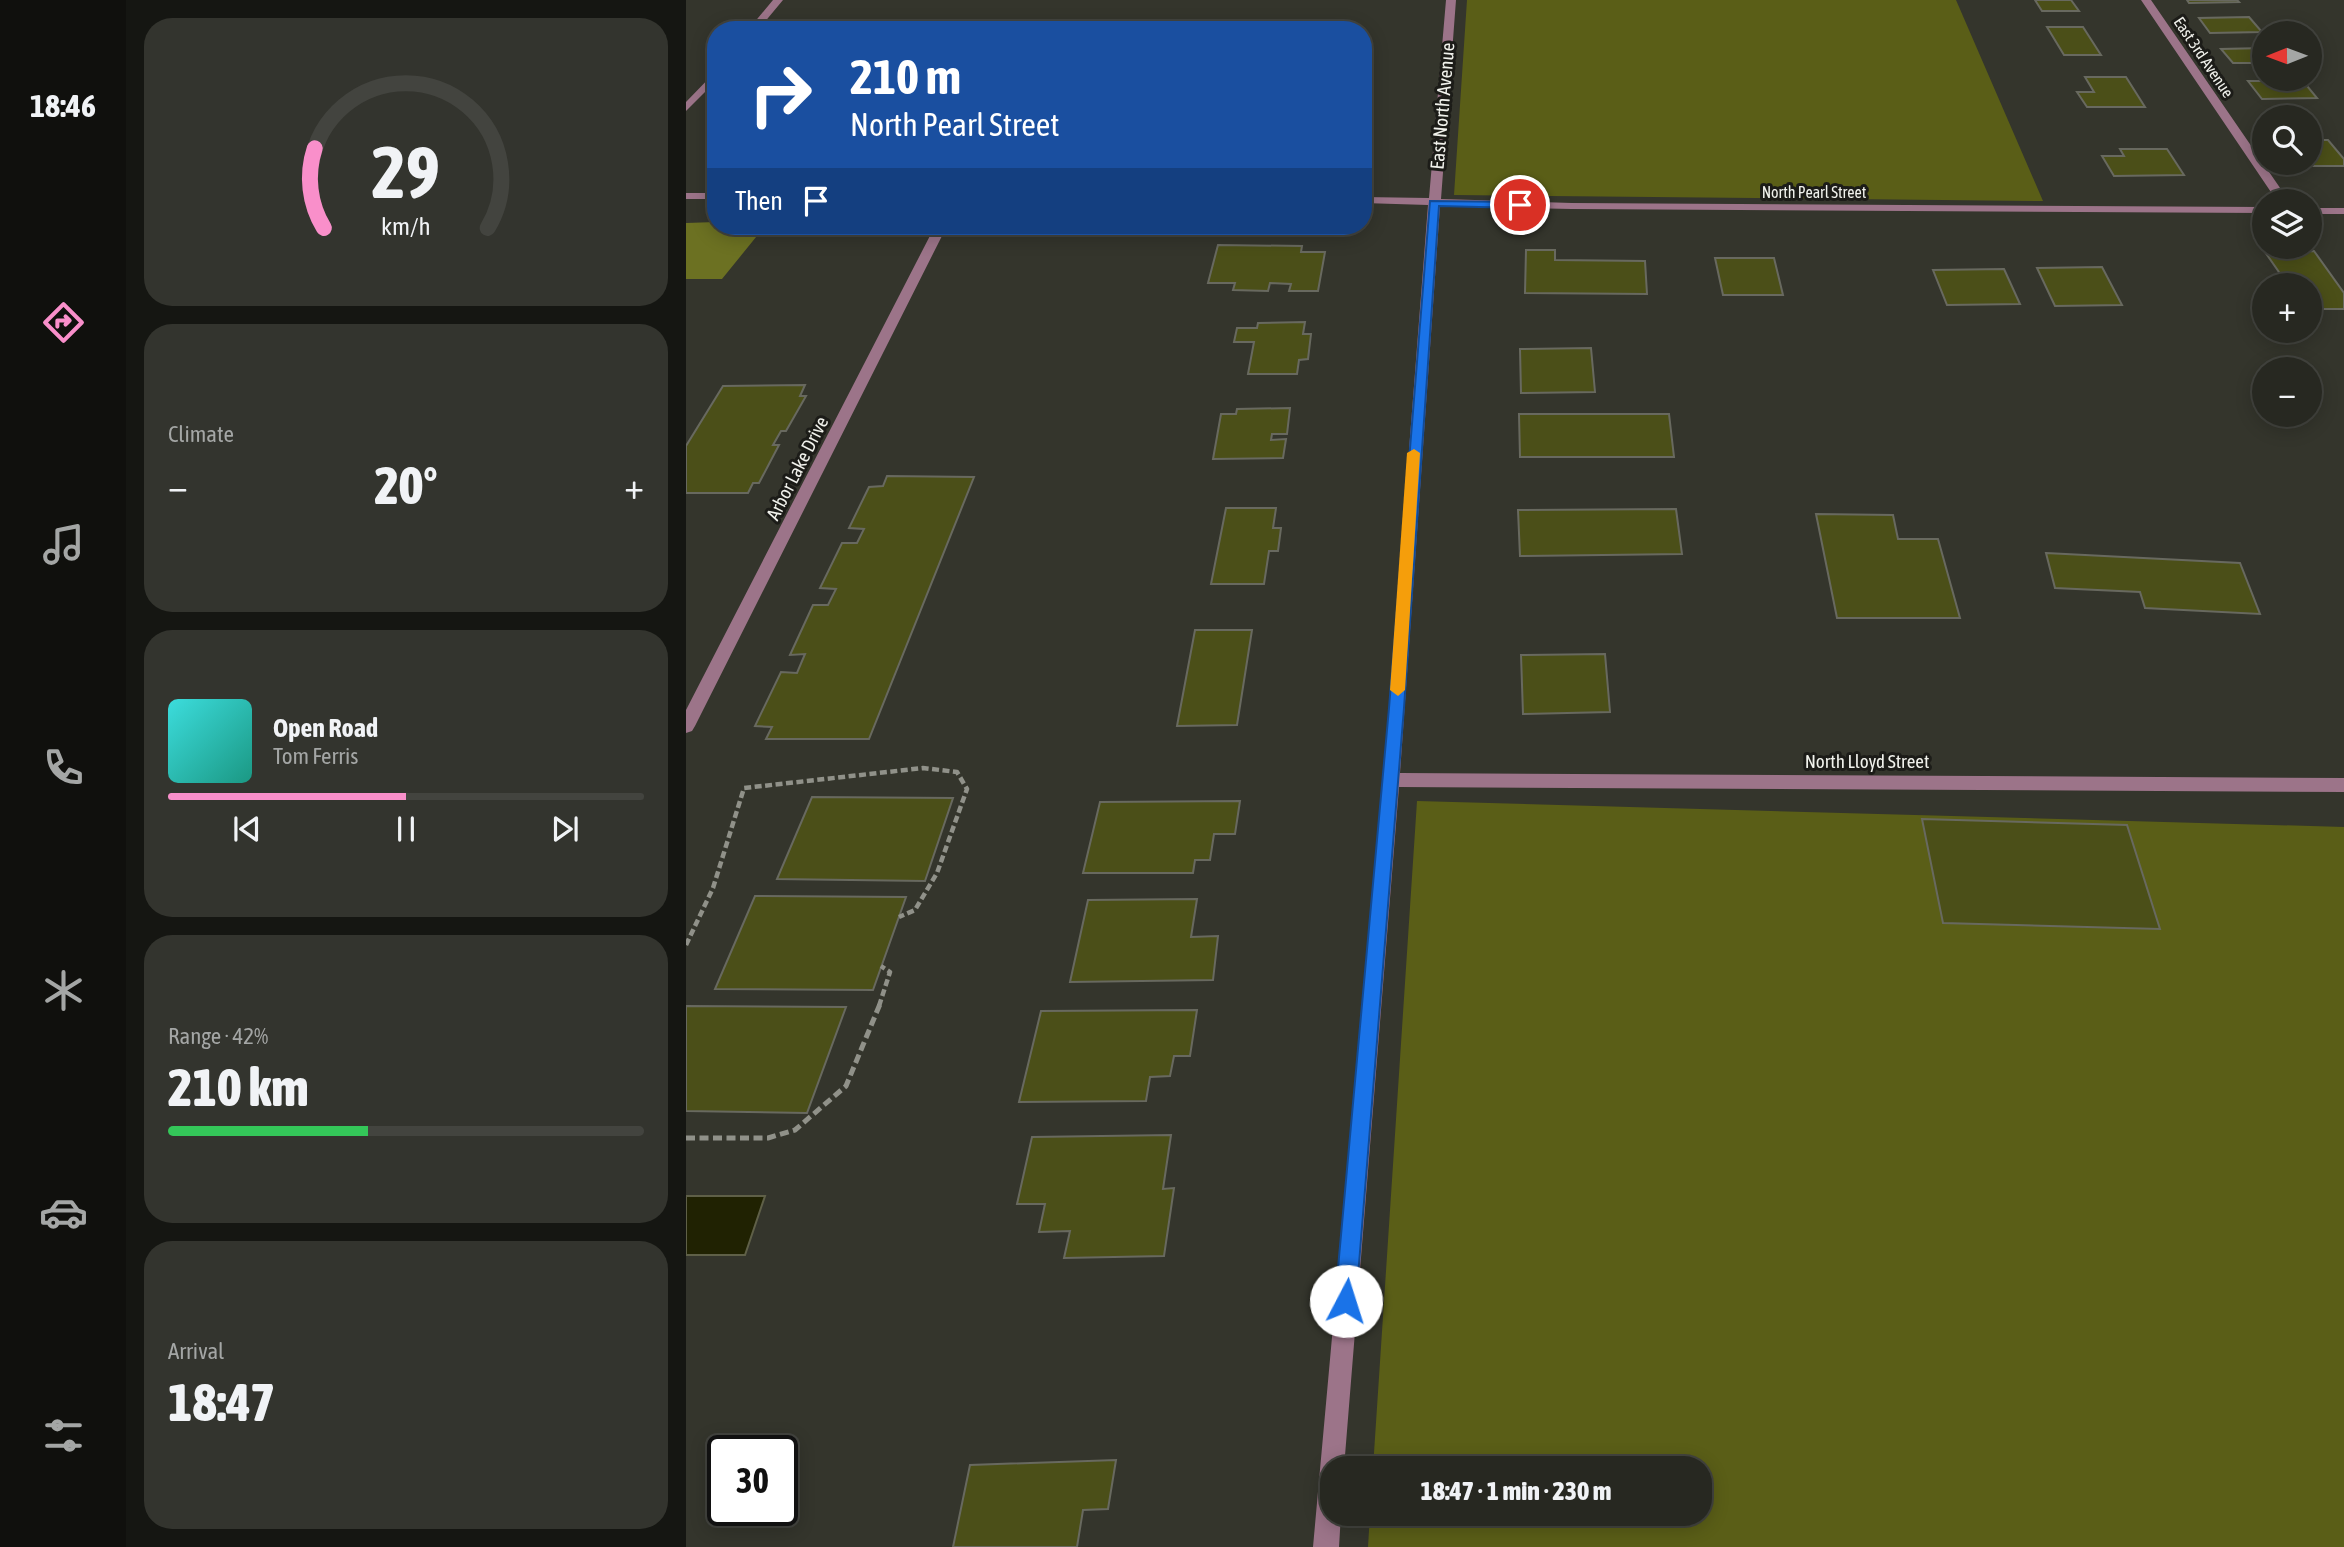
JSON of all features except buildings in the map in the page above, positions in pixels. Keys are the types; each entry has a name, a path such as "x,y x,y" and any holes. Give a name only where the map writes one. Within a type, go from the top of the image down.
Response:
{"street":[{"path":"760,21 778,0"},
{"name":"East North Avenue","path":"1333,1456 1451,0"},
{"name":"East 3rd Avenue","path":"2146,0 2275,189"},
{"path":"686,108 707,84"},
{"path":"686,196 707,197"},
{"name":"North Pearl Street","path":"1372,200 2252,211"},
{"path":"2322,211 2344,211"},
{"name":"Arbor Lake Drive","path":"686,726 936,235"},
{"name":"North Lloyd Street","path":"1390,780 2344,785"},
{"name":"East North Avenue","path":"1326,1547 1328,1526"}],"path":[{"path":"686,945 699,922 730,845 744,788 923,768 957,772 967,789 937,873 915,910 899,917"},
{"path":"686,1138 768,1138 795,1130 846,1086 888,984 890,972 881,966"}],"shaded area":[{"path":"1467,0 1956,0 2043,201 1454,195"},
{"path":"1417,801 2344,827 2344,1547 1368,1547 1369,1526 1712,1526 1712,1456 1374,1456"},
{"path":"686,1196 765,1196 745,1255 686,1255"}],"green space":[{"path":"707,222 707,235 758,235 722,279 686,279 686,223"}],"slow traffic":[{"path":"1398,690 1414,453"}],"route":[{"path":"1346,1301 1396,708 1434,203 1520,205"}]}
